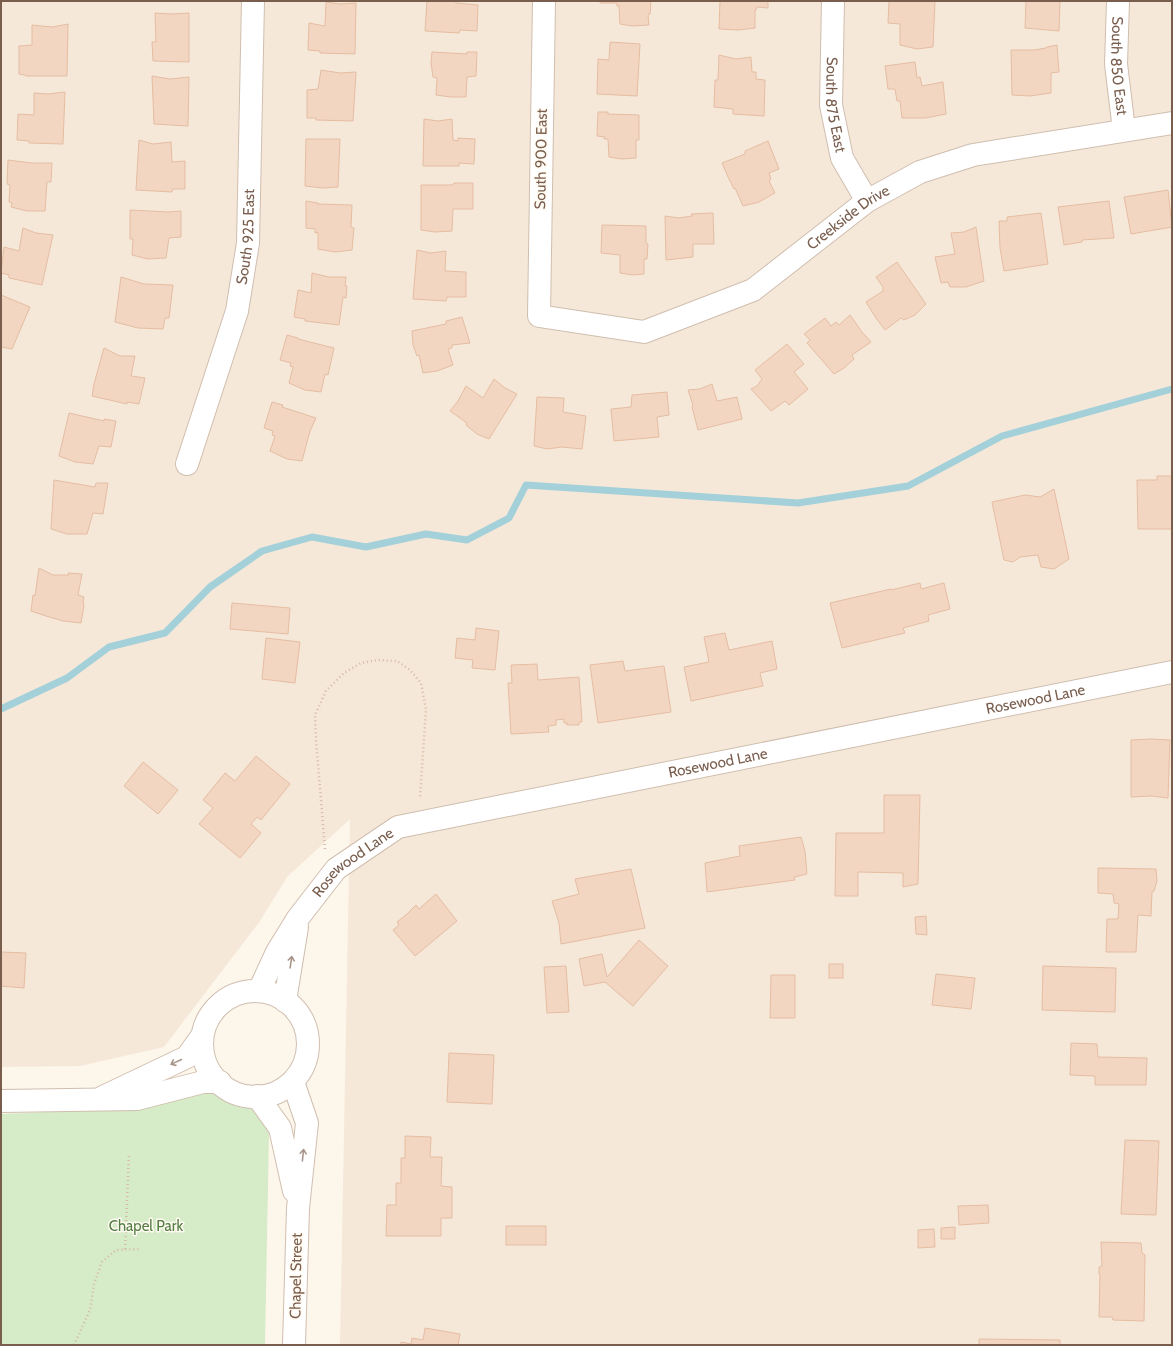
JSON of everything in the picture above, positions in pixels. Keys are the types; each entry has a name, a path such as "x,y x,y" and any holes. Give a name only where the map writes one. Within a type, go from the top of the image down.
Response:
{"street":[{"name":"South 925 East","path":"187,464 237,311 248,243 253,1"},
{"name":"South 900 East","path":"539,316 544,1"},
{"name":"South 875 East","path":"833,1 831,105 842,158 866,201"},
{"name":"South 850 East","path":"1118,1 1116,64 1124,130"},
{"name":"Creekside Drive","path":"539,316 644,332 753,290 866,201 920,172 973,155 1172,122"},
{"name":"Rosewood Lane","path":"260,990 277,952 298,918 336,869 398,827 1172,672"},
{"name":"Rosewood Lane","path":"285,1001 298,918"},
{"path":"98,1100 187,1057 202,1036 208,1018 220,1004 250,990 260,990 282,998 296,1010 305,1026 308,1044 305,1063 293,1082 263,1096 244,1096 227,1089 213,1076 204,1060 202,1036"},
{"path":"1,1102 136,1099 203,1082 220,1082"},
{"name":"Chapel Street","path":"293,1082 307,1123 298,1208 294,1345"},
{"name":"Chapel Street","path":"257,1096 280,1128 298,1208"}],"path":[{"path":"328,880 315,715 326,691 344,673 361,663 378,660 397,661 410,670 421,683 426,709 418,823"},
{"path":"125,1249 129,1154"},
{"path":"74,1345 90,1310 94,1284 102,1262 116,1250 139,1249"}],"shaded area":[{"path":"1,1 1172,1 1172,1345 340,1345 350,819 287,877 260,921 164,1047 80,1066 1,1067"}],"green space":[{"name":"Chapel Park","path":"216,1087 241,1097 256,1114 269,1133 265,1345 1,1345 1,1114 135,1108"}],"building":[{"path":"427,1 455,1 456,3 478,5 477,31 460,30 459,33 425,31"},
{"path":"600,1 651,1 650,14 648,15 649,25 632,26 620,24 619,6 617,6 617,3 600,3"},
{"path":"720,1 768,1 768,8 757,7 755,10 755,28 738,30 719,29"},
{"path":"889,1 935,1 933,47 917,49 900,45 900,24 888,23"},
{"path":"1026,1 1060,1 1059,31 1025,28"},
{"path":"326,2 340,4 356,3 355,54 320,53 320,51 308,50 309,23 325,26"},
{"path":"155,13 189,13 189,62 153,61 152,42 156,42"},
{"path":"68,24 67,76 26,76 19,74 19,46 32,45 32,25 52,27"},
{"path":"610,42 640,44 637,96 597,94 598,59 609,60"},
{"path":"1057,45 1059,72 1051,73 1051,93 1030,96 1012,95 1011,50 1034,50"},
{"path":"432,52 467,54 467,52 477,52 476,76 467,77 466,97 436,95 437,78 433,77 431,63"},
{"path":"719,55 736,59 751,57 752,72 756,72 756,79 765,80 764,116 733,114 733,109 714,107 715,80 718,80"},
{"path":"915,62 917,78 920,77 922,86 943,82 946,114 925,118 902,118 900,101 897,101 895,89 888,89 885,66"},
{"path":"321,70 340,73 356,72 353,121 316,120 316,118 307,118 307,90 318,89"},
{"path":"152,76 170,79 189,77 188,126 154,124"},
{"path":"65,92 63,144 29,143 29,141 17,140 18,114 34,115 34,93 48,94"},
{"path":"598,112 608,112 608,114 639,115 639,140 636,140 636,158 621,159 609,157 608,139 597,136"},
{"path":"424,119 438,121 452,119 453,140 458,141 458,138 475,139 474,164 459,163 459,166 423,166"},
{"path":"306,139 340,139 338,187 323,188 305,186"},
{"path":"139,140 153,144 171,142 172,162 185,161 185,189 173,189 172,192 136,190"},
{"path":"768,141 779,169 769,173 771,179 769,181 775,193 759,202 743,206 722,163 745,154 745,151"},
{"path":"8,160 31,163 52,163 51,182 47,182 45,211 27,211 11,207 12,203 9,202 10,185 7,184"},
{"path":"454,183 473,183 473,209 453,209 452,231 435,232 421,230 421,185 452,185"},
{"path":"1168,190 1172,227 1131,234 1124,197"},
{"path":"306,201 318,204 352,205 351,227 354,228 352,250 335,252 318,249 318,232 315,233 315,229 306,228"},
{"path":"1109,201 1114,238 1082,240 1082,242 1064,245 1058,207"},
{"path":"130,210 168,212 181,211 181,237 169,238 166,258 148,259 132,255 133,239 130,239"},
{"path":"713,213 714,244 693,244 693,257 666,260 665,216 679,218 692,216 691,214"},
{"path":"1041,213 1048,264 1004,271 1000,248 999,221 1007,221 1007,217"},
{"path":"602,225 646,226 646,243 648,244 647,259 644,259 644,274 632,275 620,273 620,255 601,253"},
{"path":"976,227 984,281 966,287 950,287 948,282 941,283 935,257 955,254 951,233 964,232"},
{"path":"23,228 36,233 53,235 42,285 9,278 9,275 1,273 4,247 19,251"},
{"path":"417,250 431,253 446,251 445,271 466,272 466,297 447,297 446,301 413,299"},
{"path":"897,262 926,304 915,315 904,320 901,318 885,330 866,302 883,291 883,287 876,277"},
{"path":"312,273 329,277 346,277 346,298 343,297 339,325 305,321 305,319 294,317 298,290 311,293"},
{"path":"121,277 144,284 173,285 169,318 165,318 163,329 138,328 115,322"},
{"path":"1,295 30,307 12,349 1,347"},
{"path":"850,315 871,342 852,355 854,359 834,374 807,343 810,340 804,334 825,318 831,326 836,322 839,325"},
{"path":"462,317 470,343 452,345 452,348 448,349 453,365 437,371 423,373 419,355 417,356 413,345 412,331 446,324 446,321"},
{"path":"287,335 334,348 328,375 325,374 321,392 305,390 289,383 293,367 290,366 291,363 280,360"},
{"path":"787,344 804,364 794,372 808,389 789,405 785,401 771,411 751,389 757,386 762,379 755,370"},
{"path":"104,348 120,356 135,356 131,376 145,378 139,404 127,402 127,404 92,396"},
{"path":"494,379 505,388 517,394 489,439 477,434 466,425 467,423 450,411 458,401 466,386 483,398"},
{"path":"712,384 717,401 737,397 742,419 698,430 692,407 693,405 688,390 700,389"},
{"path":"667,392 669,415 657,417 659,437 614,441 611,409 631,407 632,395"},
{"path":"537,397 564,398 563,412 586,416 582,449 562,447 547,449 534,446"},
{"path":"272,402 283,405 282,407 316,418 310,431 302,461 287,459 270,451 275,436 272,435 273,431 264,428"},
{"path":"69,413 104,421 104,419 116,421 111,447 99,446 93,464 75,462 59,456"},
{"path":"1157,476 1172,476 1172,529 1138,529 1137,480 1157,480"},
{"path":"54,480 95,487 96,483 108,483 103,514 93,513 87,534 67,534 51,529"},
{"path":"1054,489 1069,559 1054,569 1041,567 1038,555 1020,557 1013,562 1004,560 992,502 1025,495 1040,497"},
{"path":"39,568 53,575 69,575 68,573 82,574 78,595 84,597 81,623 63,621 31,611"},
{"path":"920,583 921,589 944,583 950,609 928,615 929,621 903,628 905,633 842,648 830,603"},
{"path":"232,603 290,608 288,634 230,629"},
{"path":"476,628 499,631 495,670 472,668 473,660 455,658 457,638 475,640"},
{"path":"725,633 729,650 772,641 777,669 760,673 763,686 691,701 684,667 709,662 704,637"},
{"path":"266,638 300,642 295,683 262,679"},
{"path":"623,661 625,671 664,666 671,712 598,723 590,665"},
{"path":"537,664 538,680 579,677 582,722 579,722 579,725 567,725 567,723 564,723 564,719 556,720 556,725 548,726 549,732 511,734 508,683 512,683 511,665"},
{"path":"1131,740 1170,740 1168,798 1152,796 1131,797"},
{"path":"256,756 290,784 261,820 257,817 251,824 261,833 240,858 199,824 213,808 203,800 225,773 235,781"},
{"path":"143,762 178,790 158,814 124,786"},
{"path":"884,795 920,795 918,884 903,887 903,873 858,872 858,896 835,896 836,833 884,833"},
{"path":"801,837 805,851 807,874 794,877 795,880 707,892 705,863 740,856 739,846"},
{"path":"1098,868 1156,869 1157,881 1154,891 1152,892 1151,916 1138,915 1136,952 1106,952 1107,919 1118,919 1119,904 1114,903 1113,894 1098,893"},
{"path":"631,869 645,928 561,944 559,923 552,901 579,894 575,879"},
{"path":"436,894 457,921 415,956 393,930 399,925 397,922 416,905 419,909"},
{"path":"926,916 927,935 916,934 915,917"},
{"path":"639,940 668,966 633,1006 605,982 584,986 579,959 602,954 607,977"},
{"path":"1,952 26,953 24,988 1,986"},
{"path":"829,964 843,964 843,978 829,978"},
{"path":"566,966 569,1012 547,1013 544,967"},
{"path":"1043,966 1116,968 1115,1012 1042,1010"},
{"path":"936,974 975,978 971,1009 932,1005"},
{"path":"771,975 795,975 795,1018 770,1018"},
{"path":"1071,1043 1097,1044 1098,1057 1147,1058 1146,1085 1095,1085 1095,1076 1070,1075"},
{"path":"449,1053 494,1055 492,1104 447,1102"},
{"path":"405,1136 431,1137 430,1157 442,1157 441,1186 452,1187 452,1218 441,1218 441,1236 386,1236 387,1205 396,1205 396,1183 401,1183 401,1158 405,1158"},
{"path":"1125,1140 1159,1141 1156,1215 1121,1214"},
{"path":"988,1205 989,1223 959,1225 958,1206"},
{"path":"506,1226 546,1226 546,1245 506,1245"},
{"path":"955,1227 955,1239 941,1239 941,1228"},
{"path":"934,1229 935,1247 918,1248 918,1230"},
{"path":"1101,1242 1141,1243 1142,1253 1145,1255 1144,1321 1113,1320 1112,1317 1099,1317 1099,1267 1102,1266"},
{"path":"425,1328 460,1334 458,1345 401,1345 401,1342 411,1344 412,1338 423,1340"},
{"path":"979,1339 1060,1340 1060,1345 979,1345"}],"waterway":[{"path":"1,709 67,678 109,647 165,633 210,587 262,551 312,537 366,547 426,534 467,540 509,518 526,485 798,503 908,486 1002,436 1172,389"}]}
